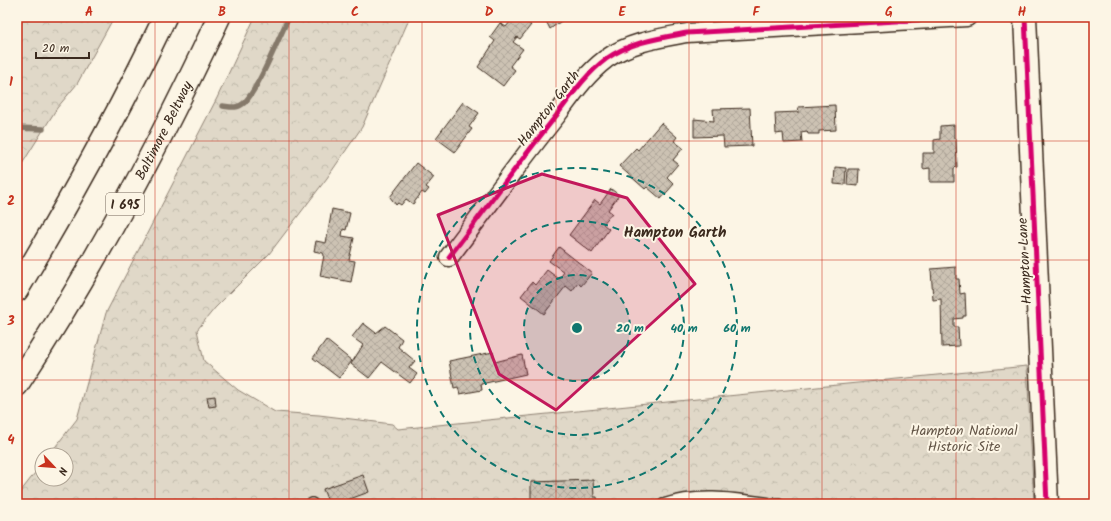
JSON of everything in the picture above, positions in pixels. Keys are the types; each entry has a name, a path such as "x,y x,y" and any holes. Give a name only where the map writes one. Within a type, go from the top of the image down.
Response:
{"main road":[{"path":"17,290 70,202 136,77 164,17"},
{"name":"Baltimore Beltway","path":"17,385 113,227 181,98 219,17"},
{"name":"Hampton Lane","path":"1024,17 1047,504"}],"street":[{"name":"Hampton Garth","path":"449,257 540,136 587,77 607,59 623,50 655,38 687,33 967,17"}],"lane":[{"path":"663,504 679,498 713,496 779,504"},
{"path":"1040,504 1047,504"}],"highlighted area":[{"path":"542,174 627,198 695,284 556,410 499,374 438,215"}],"green space":[{"path":"17,17 114,17 77,84 57,108 17,172"},
{"name":"Hampton National Historic Site","path":"255,17 410,17 362,127 327,178 269,254 215,308 197,330 204,361 238,390 275,412 319,415 392,424 398,429 1027,366 1034,504 17,504 17,496 34,474 34,487 74,487 74,447 55,447 77,419 106,313 217,98"}],"building":[{"path":"514,17 521,17 531,25 520,39 517,37 513,42 523,49 510,66 515,70 503,86 478,67 495,41 490,37 500,23 506,27"},
{"path":"544,17 567,17 550,29"},
{"path":"463,102 479,113 469,127 472,129 455,152 436,138"},
{"path":"835,105 836,130 819,131 819,134 808,134 807,131 801,132 802,142 784,143 783,133 776,134 775,113 799,112 798,107"},
{"path":"750,108 752,146 724,147 723,136 694,137 694,119 714,121 713,109"},
{"path":"661,123 677,137 674,141 683,148 673,160 678,164 667,177 674,184 661,199 647,187 645,189 619,166 636,148 638,150"},
{"path":"954,125 957,167 954,168 954,182 930,182 930,168 923,169 923,153 934,153 934,140 940,139 940,126"},
{"path":"416,163 434,177 426,187 429,189 425,194 422,192 413,204 406,199 401,205 398,203 396,205 390,197"},
{"path":"835,167 846,168 845,185 834,184"},
{"path":"848,169 859,169 858,186 847,185"},
{"path":"611,189 619,195 608,210 612,213 603,224 609,229 592,253 569,235 595,200 600,204"},
{"path":"332,209 350,213 346,230 343,229 342,236 354,238 349,260 355,261 351,282 320,276 324,255 323,253 314,251 316,241 326,243"},
{"path":"559,247 592,273 581,286 578,283 572,291 566,286 544,314 521,296 532,282 535,285 547,270 559,279 564,272 549,261"},
{"path":"956,267 956,279 959,279 960,294 965,293 966,316 963,316 963,318 954,319 954,327 958,327 959,346 942,347 941,299 933,300 931,269"},
{"path":"363,323 376,333 385,326 402,339 398,347 415,361 409,368 417,374 410,383 382,362 369,378 351,364 363,345 352,337"},
{"path":"326,340 352,361 339,378 313,358"},
{"path":"493,352 495,362 522,355 526,374 481,384 482,390 460,394 458,387 454,388 449,361"},
{"path":"215,396 216,406 209,407 207,397"},
{"path":"363,475 369,492 336,504 329,504 323,489"},
{"path":"593,480 594,497 597,497 598,504 578,504 578,501 531,502 531,482"}],"waterway":[{"path":"223,106 239,106 250,96 262,75 289,17"},
{"path":"17,128 43,129"}],"cycle path":[{"path":"449,257 579,86 592,71 606,59 625,48 687,33 967,17"},
{"path":"1025,17 1047,504"}],"district":[{"name":"Hampton Garth","path":"675,232"}]}
